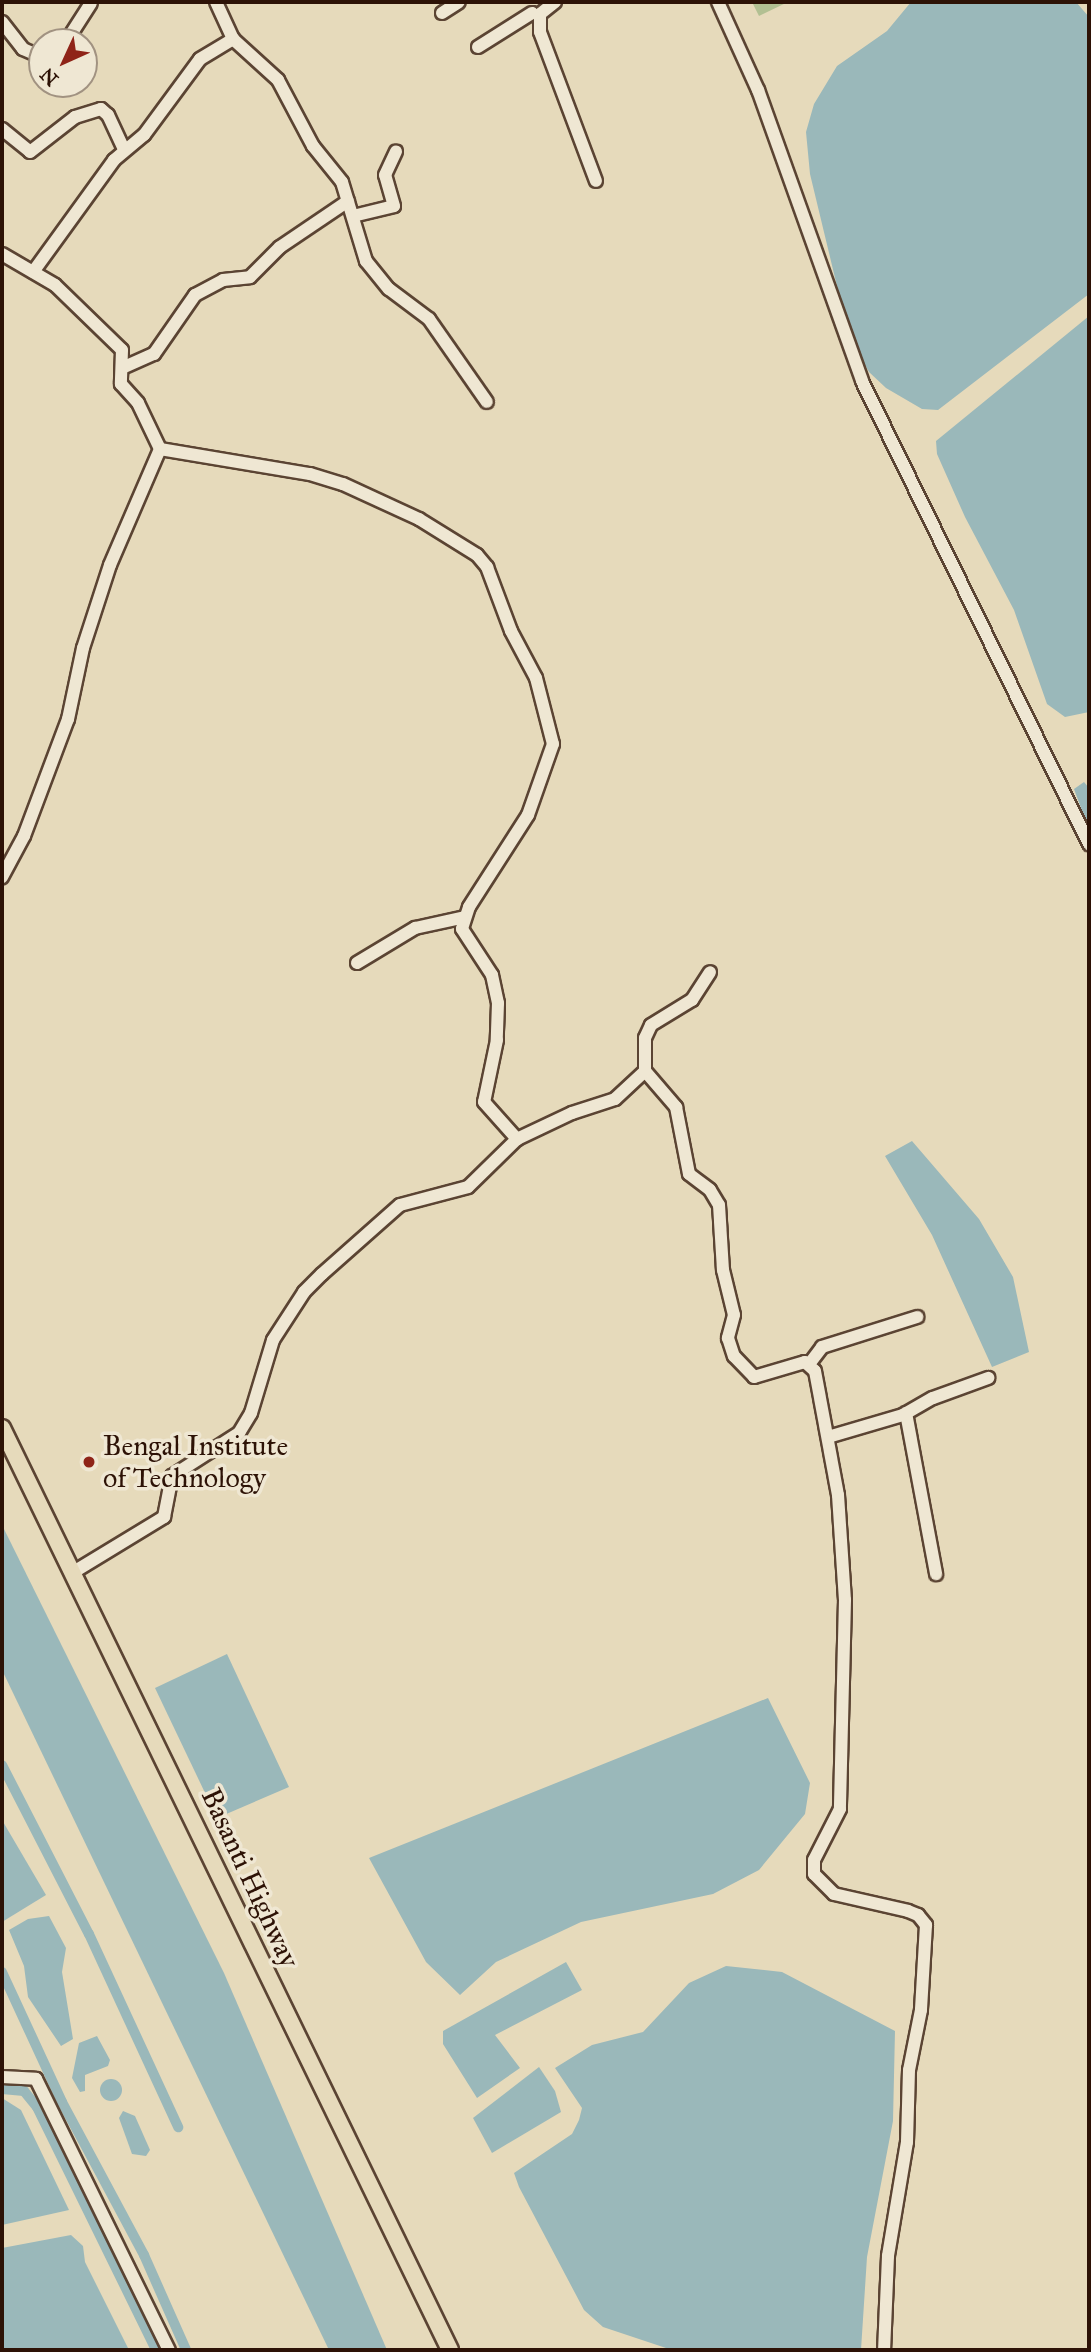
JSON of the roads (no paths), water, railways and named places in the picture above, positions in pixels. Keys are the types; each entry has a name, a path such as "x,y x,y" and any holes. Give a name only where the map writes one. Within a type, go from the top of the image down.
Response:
{"main road":[{"name":"Basanti Highway","path":"2,1428 450,2350"}],"street":[{"path":"75,28 91,2"},
{"path":"216,2 233,39 278,80 313,146 342,182 372,268 389,289 438,328 487,402"},
{"path":"442,13 459,2"},
{"path":"478,47 532,12 543,10 555,2"},
{"path":"718,2 758,90 862,381 1089,844"},
{"path":"532,12 547,60 596,181"},
{"path":"2,22 23,49 28,51"},
{"path":"33,272 124,150 144,135 200,59 233,39"},
{"path":"2,129 30,152 75,117 101,109 108,115 124,150"},
{"path":"353,216 394,206 385,175 396,151"},
{"path":"122,368 154,354 195,295 223,280 250,277 280,247 348,201"},
{"path":"2,254 71,299 122,350 121,384 144,412 160,449 110,565 83,648 68,719 24,836 2,877"},
{"path":"160,449 310,474 343,484 419,520 477,555 487,567 511,631 536,678 552,752 528,815 465,917 464,935 492,975 498,1003 497,1040 484,1102 517,1139"},
{"path":"357,963 415,928 465,917"},
{"path":"710,972 692,1000 651,1025 645,1038 645,1071 676,1107 689,1174 710,1190 719,1205 723,1270 734,1315 728,1338 734,1356 754,1377 810,1363 822,1347 917,1317"},
{"path":"72,1573 164,1517 172,1476 239,1433 251,1413 273,1340 296,1302 322,1274 400,1205 468,1186 517,1139 572,1113 615,1100 645,1071"},
{"path":"810,1363 828,1437 838,1494 845,1600 839,1816 814,1860 814,1874 834,1894 908,1911 918,1915 926,1925 921,2010 909,2070 907,2142 888,2256 884,2350"},
{"path":"828,1437 906,1413 933,1398 988,1378"},
{"path":"906,1413 936,1574"},
{"path":"2,2077 36,2079 169,2350"}],"water":[{"path":"911,2 1076,2 1089,17 1089,294 938,410 922,409 886,388 869,372 849,336 810,174 806,132 814,104 837,66 887,31"},
{"path":"1089,316 1089,712 1065,717 1047,704 1014,610 965,517 937,454 936,441"},
{"path":"1084,782 1089,788 1089,830 1074,789"},
{"path":"912,1141 979,1219 1013,1277 1029,1352 992,1367 932,1235 885,1156"},
{"path":"2,1525 224,1973 387,2350 329,2350 2,1670"},
{"path":"227,1654 289,1787 217,1818 155,1688"},
{"path":"768,1698 810,1783 805,1814 759,1870 713,1894 581,1922 496,1962 460,1995 426,1962 369,1858"},
{"path":"2,1820 46,1895 2,1922"},
{"path":"49,1916 66,1948 62,1972 73,2039 61,2046 28,1997 24,1966 9,1930 28,1919"},
{"path":"566,1962 582,1990 495,2035 520,2068 477,2098 443,2044 443,2031"},
{"path":"726,1966 782,1972 895,2031 893,2121 867,2257 861,2350 672,2350 603,2327 584,2310 514,2173 572,2134 579,2120 582,2108 555,2068 592,2045 643,2032 689,1983"},
{"path":"97,2036 110,2060 108,2066 85,2075 85,2091 80,2092 72,2078 79,2043"},
{"path":"539,2067 555,2091 561,2112 492,2153 473,2118"},
{"path":"107,2079 115,2079 122,2086 122,2094 115,2101 107,2101 100,2094 100,2086"},
{"path":"2,2098 21,2110 69,2210 2,2225"},
{"path":"123,2111 135,2116 150,2150 146,2156 132,2154 119,2118"},
{"path":"71,2235 83,2246 85,2262 129,2350 2,2350 2,2248"}],"waterway":[{"path":"2,1765 89,1934 178,2127"},
{"path":"2,1972 62,2102 144,2255 186,2350"},
{"path":"2,2089 24,2091 37,2107 156,2350"}],"place":[{"name":"Bengal Institute of Technology","path":"89,1462"}]}
